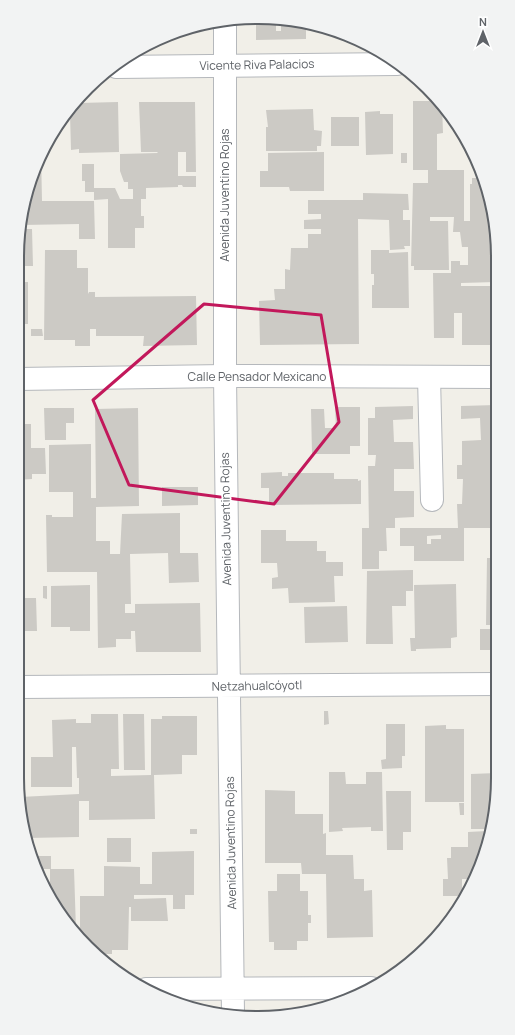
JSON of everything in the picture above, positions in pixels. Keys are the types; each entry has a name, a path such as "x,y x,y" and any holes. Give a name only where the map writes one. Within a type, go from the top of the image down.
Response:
{"street":[{"name":"Avenida Juventino Rojas","path":"225,26 224,376 233,1010"},
{"name":"Vicente Riva Palacios","path":"122,67 389,64"},
{"name":"Calle Pensador Mexicano","path":"24,379 224,376 491,377"},
{"path":"429,377 432,500"},
{"name":"Netzahualcóyotl","path":"24,687 228,687 491,684"},
{"path":"159,989 358,988"}],"highlighted area":[{"path":"204,304 321,315 339,422 274,504 129,485 93,400"}],"building":[{"path":"256,24 276,24 276,31 281,31 281,25 306,29 306,39 256,40"},
{"path":"413,101 430,101 442,114 443,133 437,134 437,170 464,170 464,221 470,221 470,184 472,184 472,178 477,178 487,212 488,223 487,223 488,223 491,242 491,282 461,283 461,286 491,286 491,345 462,345 462,313 454,313 454,338 434,338 433,273 451,273 451,261 460,261 460,265 468,265 468,247 462,247 460,232 453,232 454,217 430,217 430,221 448,221 449,270 414,270 414,266 411,266 413,183 428,183 428,170 413,170"},
{"path":"118,102 119,152 79,153 79,149 71,150 70,118 83,103"},
{"path":"139,102 195,102 196,172 186,172 186,152 178,152 178,176 196,176 196,187 183,187 182,185 178,185 178,187 146,188 146,199 141,199 141,216 144,216 144,228 135,228 135,248 108,248 108,199 94,200 94,192 85,192 85,181 82,181 82,164 94,164 94,188 115,188 120,199 133,199 133,189 128,189 128,182 124,182 120,171 120,154 158,153 141,152"},
{"path":"313,109 314,130 322,131 321,146 317,146 317,151 266,151 266,127 268,127 266,110"},
{"path":"380,111 380,114 393,114 393,154 366,155 365,112"},
{"path":"331,117 359,117 359,146 331,146"},
{"path":"324,152 324,191 290,191 289,187 260,187 260,171 268,171 268,153"},
{"path":"401,153 407,153 407,163 401,163"},
{"path":"41,170 42,201 94,201 95,239 79,239 79,224 26,225 36,182"},
{"path":"363,193 408,194 409,210 403,210 403,220 410,220 410,246 404,246 405,249 390,250 389,220 358,219 359,344 260,345 259,301 275,300 274,289 285,289 285,269 290,270 291,248 308,248 308,234 321,234 321,229 304,229 304,220 321,219 321,214 308,214 308,200 363,200"},
{"path":"26,229 32,229 33,266 24,266"},
{"path":"45,250 77,250 77,268 88,268 88,294 89,292 95,292 95,297 196,296 197,345 143,346 144,336 96,336 96,329 90,329 90,346 75,346 75,340 44,340"},
{"path":"371,250 389,250 389,253 408,252 409,308 372,308 372,285 374,285 374,274 371,274"},
{"path":"24,282 28,282 28,324 24,324"},
{"path":"31,329 42,329 43,336 31,336"},
{"path":"491,405 491,528 464,528 464,561 414,561 414,546 400,546 400,528 458,528 457,504 462,504 463,479 457,479 457,465 462,465 462,441 481,440 480,418 461,419 461,406","holes":["441,535 441,539 431,539 431,544 427,544 427,536"]},
{"path":"413,406 413,419 393,420 394,442 413,442 414,469 394,469 394,491 414,491 414,517 395,518 395,528 386,528 387,551 379,551 379,569 362,569 362,528 369,528 368,466 375,466 376,455 368,455 368,418 375,418 375,407"},
{"path":"335,407 360,407 360,446 350,446 350,454 312,454 311,409 324,409 325,428 336,428"},
{"path":"44,408 74,408 74,423 66,423 66,440 45,440"},
{"path":"138,408 139,506 96,507 96,541 110,541 110,554 120,554 122,514 180,513 180,553 198,553 199,582 169,583 168,553 130,554 131,604 125,604 125,613 135,613 135,604 200,603 201,652 136,652 135,631 131,631 131,639 116,639 116,647 98,648 97,572 47,572 46,515 52,515 52,517 73,517 73,492 49,492 49,445 91,444 91,498 96,498 95,409"},
{"path":"24,424 31,424 31,448 45,448 46,474 32,474 32,479 24,480"},
{"path":"282,472 282,476 288,476 288,473 334,473 334,479 361,480 361,504 269,505 269,488 261,488 261,473"},
{"path":"162,487 198,487 198,505 162,506"},
{"path":"261,530 286,530 286,541 317,541 317,551 326,551 326,562 343,562 343,576 334,576 335,602 289,603 288,588 272,589 272,578 278,577 277,563 261,563"},
{"path":"487,558 491,558 491,625 486,625"},
{"path":"413,570 413,591 406,591 406,606 392,606 393,644 366,644 367,571"},
{"path":"456,584 457,637 451,638 451,648 416,649 416,651 411,651 410,638 415,638 414,585"},
{"path":"90,585 90,631 70,631 70,627 51,627 51,586"},
{"path":"43,586 47,586 47,599 43,598"},
{"path":"24,598 36,598 37,631 24,631"},
{"path":"347,606 348,642 305,643 304,607"},
{"path":"480,629 491,629 491,650 480,650"},
{"path":"324,711 328,711 329,724 324,725"},
{"path":"91,714 118,714 119,769 111,769 111,776 151,775 151,719 162,719 162,716 197,716 197,755 182,755 182,774 154,775 155,819 89,820 89,801 79,801 79,837 32,838 28,823 25,797 79,794 79,778 77,778 76,747 72,747 72,787 31,787 31,757 53,757 52,720 76,719 76,723 91,723"},
{"path":"123,714 144,714 145,770 124,770"},
{"path":"386,724 405,724 405,756 402,756 402,768 382,769 381,760 386,759"},
{"path":"446,725 446,729 464,729 464,802 425,802 425,726"},
{"path":"329,772 345,772 346,784 366,784 366,772 382,772 383,831 371,831 371,827 342,828 343,831 329,832"},
{"path":"491,773 491,793 485,829 471,829 471,774"},
{"path":"265,790 295,791 295,814 323,814 323,834 326,833 326,855 353,855 354,879 364,879 364,891 372,890 373,937 327,938 326,874 302,874 301,863 265,863"},
{"path":"386,791 411,791 411,832 403,832 403,850 387,850"},
{"path":"459,803 464,803 464,815 460,815"},
{"path":"190,829 197,829 197,834 190,834"},
{"path":"485,831 479,853 468,879 462,879 462,890 459,896 443,896 443,879 448,879 447,858 451,858 451,847 468,847 468,832"},
{"path":"107,838 131,838 131,862 107,862"},
{"path":"194,851 194,895 185,895 185,909 173,909 173,895 134,895 134,899 166,898 168,921 131,921 131,907 129,907 128,950 112,950 112,954 105,954 92,943 80,929 80,896 104,896 104,866 140,867 140,884 152,884 152,852"},
{"path":"37,856 51,856 51,869 43,869"},
{"path":"50,869 74,869 76,924 63,907 50,885"},
{"path":"277,874 300,874 300,891 308,891 308,915 311,915 311,923 308,923 308,941 297,941 297,950 274,950 274,942 269,942 268,891 277,891"}]}
